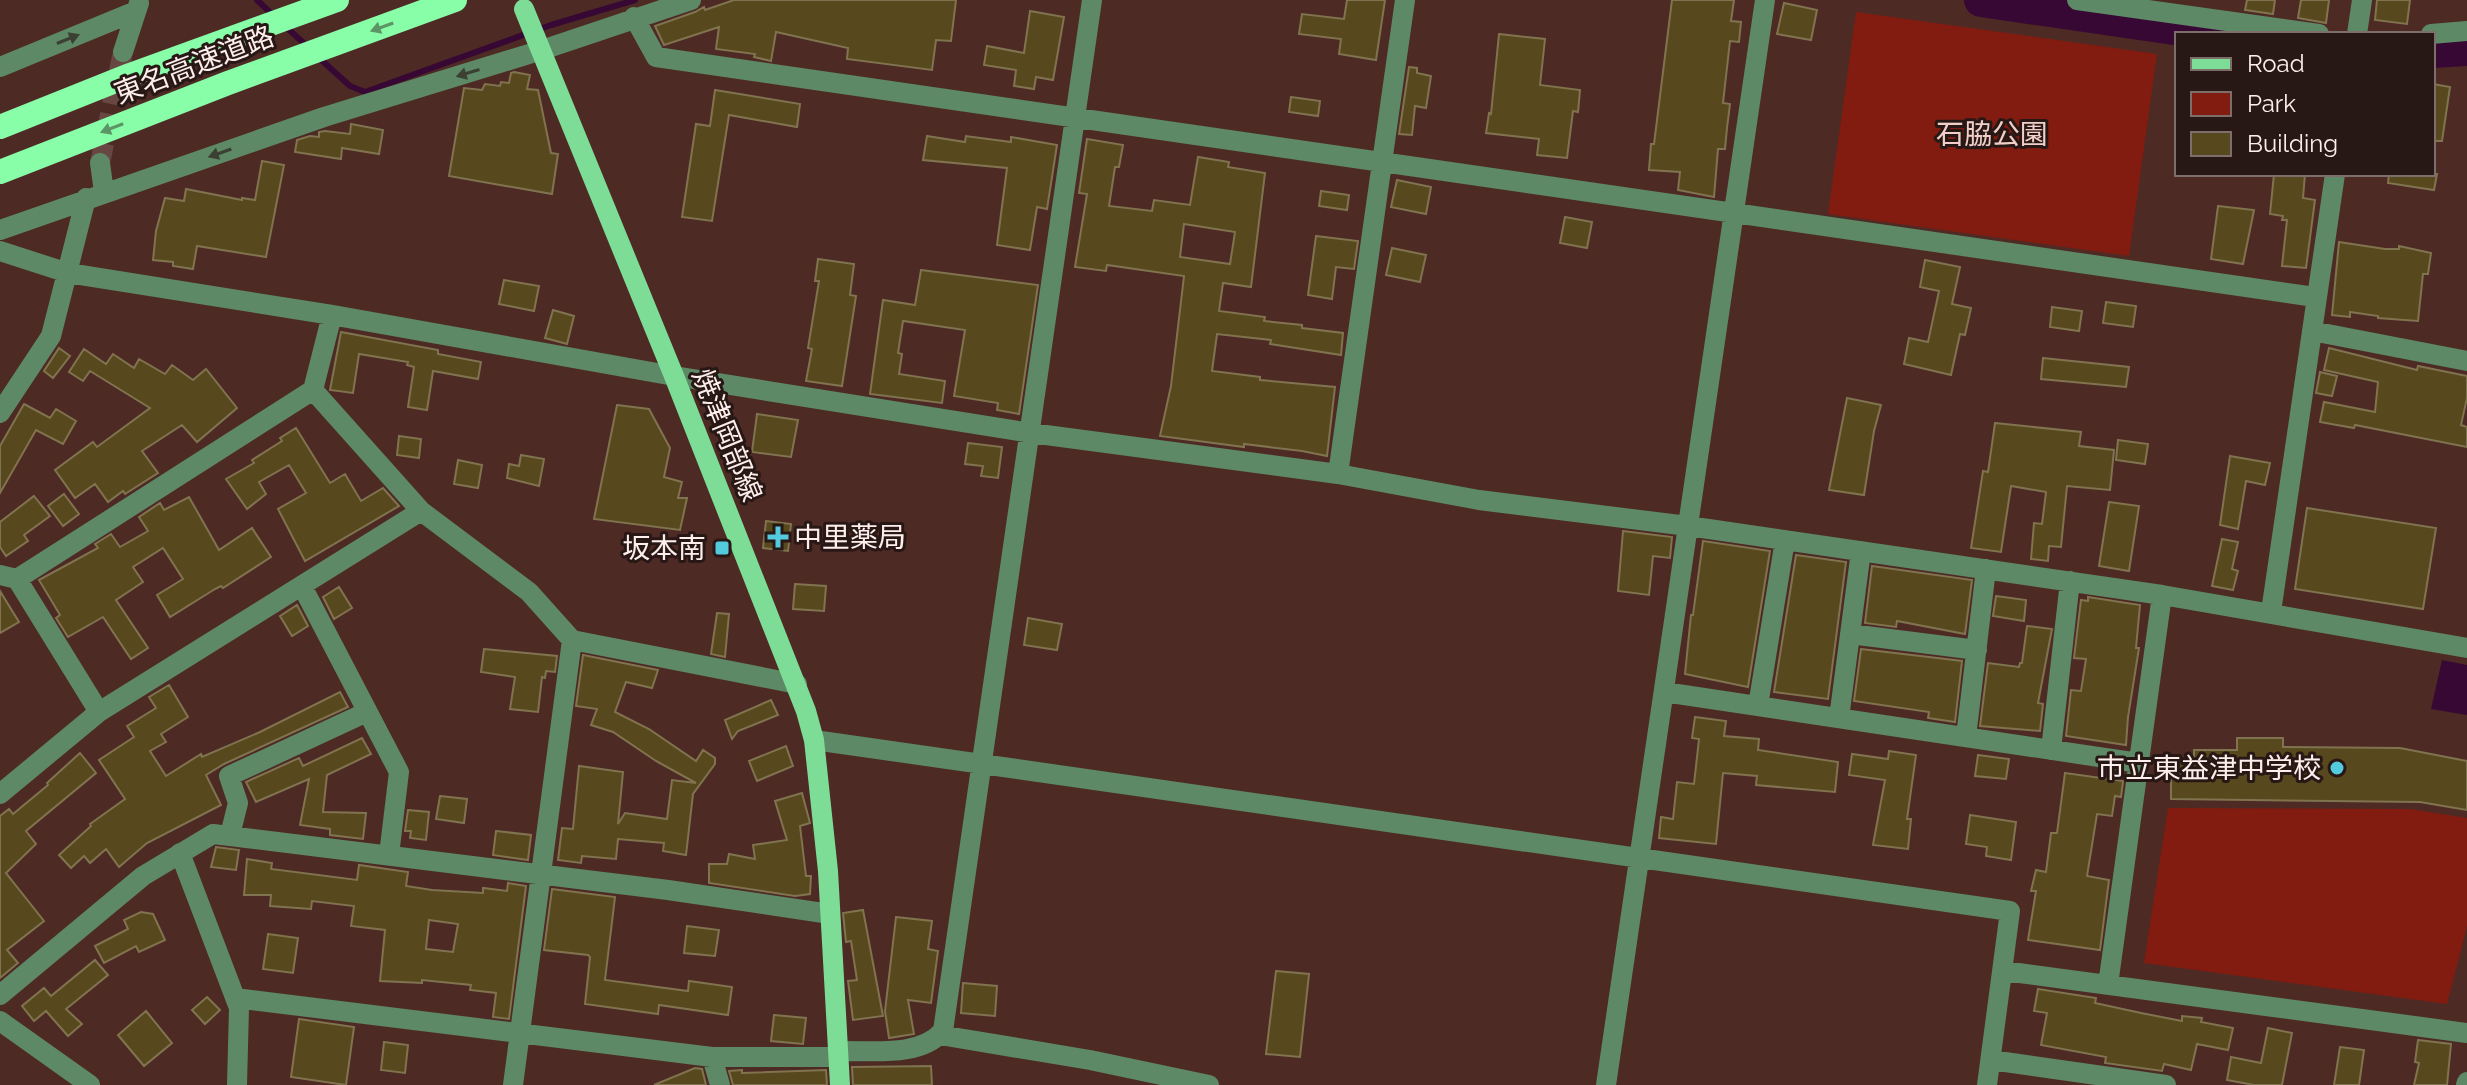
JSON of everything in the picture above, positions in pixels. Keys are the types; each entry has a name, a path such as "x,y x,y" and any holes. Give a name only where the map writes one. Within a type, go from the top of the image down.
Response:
{"highway":[{"name":"東名高速道路","path":"0,127 130,75 337,0"},
{"name":"東名高速道路","path":"0,172 228,83 455,0"}],"main road":[{"name":"焼津岡部線","path":"524,9 797,684 814,740 828,871 840,1085"}],"street":[{"path":"0,230 324,117 691,0"},
{"path":"235,998 712,1057 908,1049 932,1043 940,1035 1031,433 1092,0"},
{"path":"1338,474 1405,0"},
{"path":"1606,1085 1765,0"},
{"path":"2077,0 2305,32"},
{"path":"2357,32 2362,0"},
{"path":"123,52 138,6"},
{"path":"0,67 138,6"},
{"path":"634,17 656,57 2315,297"},
{"path":"2435,34 2467,31"},
{"path":"0,413 51,336 68,273 95,195 100,163"},
{"path":"2271,612 2335,176"},
{"path":"0,251 68,273 332,315 674,376 1031,433 1338,474 1479,500 1688,526 2070,581 2271,612 2467,648"},
{"path":"99,712 9,577 313,390 332,315"},
{"path":"2312,331 2467,361"},
{"path":"313,390 421,511 529,592 572,640 797,684"},
{"path":"0,794 99,712 421,511"},
{"path":"1758,706 1785,540"},
{"path":"1839,718 1861,551"},
{"path":"1966,737 1986,569"},
{"path":"2051,750 2070,581"},
{"path":"302,586 399,772 389,855"},
{"path":"2108,985 2162,595"},
{"path":"1850,634 1977,650"},
{"path":"513,1085 572,640"},
{"path":"1664,692 2139,763"},
{"path":"230,835 238,803 229,776 367,712"},
{"path":"814,740 2010,911 1987,1085"},
{"path":"0,995 143,876 213,834 541,874 830,914"},
{"path":"180,853 239,1008 237,1085"},
{"path":"2004,971 2467,1033"},
{"path":"0,1021 90,1085"},
{"path":"940,1035 1090,1060 1209,1085"},
{"path":"712,1057 720,1085"},
{"path":"1991,1060 2166,1085"}],"green space":[{"name":"石脇公園","path":"1856,12 2157,54 2129,256 1828,214"},
{"path":"2168,808 2410,809 2467,818 2467,926 2447,1004 2144,963"}],"shaded area":[{"path":"2442,660 2467,665 2467,715 2431,709"}],"building":[{"path":"734,0 956,0 951,41 936,40 932,70 847,59 848,48 776,32 771,61 754,57 755,54 716,49 719,27 664,45 655,26 704,7 705,10"},
{"path":"1347,0 1385,0 1376,60 1339,54 1341,39 1299,34 1302,14 1344,19"},
{"path":"1672,0 1734,0 1731,21 1741,22 1739,42 1730,41 1723,103 1730,104 1725,149 1718,149 1714,197 1678,190 1680,172 1649,170"},
{"path":"2247,0 2275,0 2273,14 2245,10"},
{"path":"2301,0 2329,0 2326,23 2298,18"},
{"path":"2377,0 2410,0 2407,24 2375,20"},
{"path":"1784,3 1817,10 1811,40 1777,34"},
{"path":"1030,11 1064,17 1053,80 1036,77 1034,89 1014,86 1016,70 984,65 987,46 1024,53"},
{"path":"1499,34 1545,39 1540,85 1580,90 1578,112 1573,111 1567,158 1537,155 1539,139 1486,133 1491,114"},
{"path":"1409,67 1417,68 1417,73 1431,76 1426,108 1415,106 1412,135 1399,134"},
{"path":"514,72 530,75 527,89 538,90 551,153 558,154 552,194 449,176 464,88 482,90 485,84 500,86 501,82 509,83"},
{"path":"2435,84 2450,87 2442,141 2435,141"},
{"path":"715,90 800,104 797,127 729,115 712,221 682,217 696,124 710,126"},
{"path":"1291,97 1320,101 1318,116 1289,112"},
{"path":"351,124 383,130 379,154 342,148 341,159 295,152 297,140 319,137 319,132 325,131 350,134"},
{"path":"927,136 965,142 966,136 1011,142 1011,137 1057,145 1047,209 1037,207 1030,250 997,245 1007,168 923,160"},
{"path":"1087,139 1123,145 1119,167 1115,167 1109,206 1152,211 1154,200 1190,205 1198,157 1229,162 1228,167 1265,173 1251,287 1223,283 1219,311 1343,333 1341,355 1270,344 1271,340 1217,334 1212,371 1260,377 1260,380 1335,387 1327,456 1160,436 1171,386 1184,276 1107,265 1106,271 1075,267 1087,194 1079,193","holes":["1184,224 1235,232 1230,264 1180,257"]},
{"path":"262,161 284,165 266,257 197,246 193,269 173,266 173,262 153,260 156,231 165,198 184,201 186,189 255,200"},
{"path":"2437,174 2434,190 2388,183 2389,176"},
{"path":"2274,176 2305,176 2303,198 2315,200 2306,268 2282,266 2287,220 2282,220 2283,216 2270,214"},
{"path":"1397,180 1431,187 1426,214 1391,207"},
{"path":"1321,191 1349,195 1347,210 1319,206"},
{"path":"2218,206 2254,210 2243,264 2211,259"},
{"path":"1565,217 1592,222 1587,248 1560,243"},
{"path":"1316,236 1358,241 1354,269 1336,267 1332,299 1308,295"},
{"path":"2339,242 2385,249 2399,249 2399,246 2431,253 2428,274 2423,274 2418,321 2350,312 2350,317 2332,315"},
{"path":"1392,248 1426,255 1420,282 1386,275"},
{"path":"818,259 854,264 850,295 856,296 842,386 806,381 819,281 815,281"},
{"path":"1925,260 1960,267 1952,304 1971,308 1965,335 1960,334 1951,375 1904,364 1909,338 1928,342 1939,291 1920,287"},
{"path":"921,270 1038,285 1019,414 997,410 998,403 954,396 965,330 903,321 898,353 902,354 899,374 945,381 942,403 870,394 883,300 915,305"},
{"path":"504,280 539,286 534,311 499,304"},
{"path":"2106,302 2136,306 2133,327 2103,323"},
{"path":"2052,307 2082,311 2079,331 2050,327"},
{"path":"553,310 574,316 567,344 545,338"},
{"path":"341,332 438,350 438,354 481,362 478,379 433,371 427,410 408,407 414,367 407,365 408,362 359,354 353,393 330,390"},
{"path":"59,348 70,356 53,378 44,371"},
{"path":"2329,348 2417,370 2418,366 2467,376 2467,398 2461,425 2467,427 2467,447 2355,425 2354,428 2320,422 2324,402 2375,412 2378,382 2324,370"},
{"path":"84,349 106,364 113,354 134,368 139,359 165,374 172,365 193,380 206,369 237,408 197,442 182,425 142,451 158,473 125,494 123,491 108,502 95,484 75,498 55,470 93,442 97,447 150,408 90,371 83,381 69,372"},
{"path":"2043,358 2129,367 2126,387 2041,379"},
{"path":"2320,372 2337,376 2332,396 2316,393"},
{"path":"1847,398 1881,405 1864,495 1829,490"},
{"path":"24,404 50,418 56,409 76,421 63,444 36,430 0,493 0,446"},
{"path":"617,405 649,409 670,448 664,477 682,482 678,498 687,498 680,530 594,519"},
{"path":"757,414 798,420 791,457 752,452"},
{"path":"1995,423 2081,432 2079,446 2114,450 2110,490 2067,486 2061,547 2049,546 2048,561 2031,559 2034,523 2042,524 2046,492 2011,486 2001,552 1971,548 1983,471 1988,472"},
{"path":"296,428 330,483 345,474 361,501 383,488 399,506 305,561 278,509 306,493 289,465 259,482 266,494 247,509 226,479 254,463 252,460"},
{"path":"399,436 421,439 419,458 397,455"},
{"path":"2118,440 2148,444 2145,464 2116,460"},
{"path":"968,443 1002,447 998,478 981,476 983,466 965,464"},
{"path":"521,455 544,459 539,486 507,478 509,464 519,466"},
{"path":"2230,456 2270,463 2265,485 2246,481 2238,529 2220,525"},
{"path":"458,460 482,465 478,488 454,484"},
{"path":"64,494 79,514 63,526 48,506"},
{"path":"34,496 50,516 24,535 28,541 6,556 0,547 0,522"},
{"path":"189,497 219,550 252,528 271,557 170,617 157,595 183,579 163,548 133,567 143,582 116,600 148,648 131,659 103,617 68,637 56,618 60,615 39,580 98,548 95,544 111,534 120,547 148,531 139,517 160,503 164,510"},
{"path":"2109,502 2139,506 2129,571 2099,566"},
{"path":"2307,508 2436,528 2423,609 2295,589"},
{"path":"766,521 791,524 788,551 763,548"},
{"path":"1623,531 1672,537 1670,558 1653,556 1649,595 1618,591"},
{"path":"2222,539 2238,542 2232,569 2238,571 2233,590 2212,586"},
{"path":"1703,541 1770,551 1748,687 1685,674"},
{"path":"1796,555 1846,562 1828,699 1774,692"},
{"path":"1872,566 1972,580 1965,634 1897,621 1896,627 1865,623"},
{"path":"795,584 826,586 824,611 793,609"},
{"path":"339,587 352,608 334,619 323,597"},
{"path":"0,591 19,622 0,633"},
{"path":"1996,596 2026,600 2024,621 1993,616"},
{"path":"2088,597 2140,605 2136,648 2139,648 2126,745 2066,736 2071,690 2081,691 2086,659 2074,658 2081,600 2088,601"},
{"path":"297,605 308,626 292,636 280,616"},
{"path":"717,613 729,614 725,657 711,654"},
{"path":"1028,618 1062,624 1057,650 1024,645"},
{"path":"2027,626 2052,629 2038,703 2043,704 2040,731 1980,726 1988,663 2019,667"},
{"path":"484,649 557,656 555,672 546,671 545,678 542,677 538,712 510,709 515,677 481,672"},
{"path":"1861,649 1962,661 1955,722 1928,718 1929,712 1854,701"},
{"path":"583,655 658,670 652,688 626,682 615,712 649,729 696,761 703,750 715,758 715,764 693,794 686,855 663,851 664,843 618,839 616,859 582,856 581,863 558,860 562,828 573,829 579,766 623,772 618,824 625,813 667,819 672,780 696,783 613,732 591,725 597,709 576,706"},
{"path":"169,685 188,717 161,734 166,742 150,751 166,776 201,754 202,757 260,732 340,692 348,707 206,775 221,805 147,843 119,867 106,849 90,863 84,856 71,868 59,855 90,824 125,799 99,760 134,737 127,726 156,708 149,697"},
{"path":"771,700 778,715 738,731 732,739 725,720"},
{"path":"1695,717 1726,721 1724,736 1759,739 1758,750 1838,762 1835,792 1756,785 1757,776 1723,773 1716,844 1659,838 1661,817 1673,819 1677,782 1694,784 1699,739 1692,738"},
{"path":"362,738 371,754 327,775 323,812 366,813 363,839 330,835 330,829 300,825 309,779 256,802 246,782 299,758 303,766"},
{"path":"2237,738 2283,738 2283,747 2400,748 2467,761 2467,810 2420,802 2171,799 2171,760 2194,760 2194,750 2237,750"},
{"path":"786,746 793,766 757,781 749,761"},
{"path":"1889,751 1916,755 1907,819 1911,819 1908,849 1873,845 1885,780 1849,775 1852,754 1888,759"},
{"path":"80,753 96,773 26,831 36,844 6,873 44,921 7,950 18,963 0,978 0,816 9,809 13,814"},
{"path":"1978,755 2009,759 2006,779 1975,776"},
{"path":"2065,773 2123,781 2121,797 2115,796 2112,816 2097,814 2087,876 2109,880 2100,950 2028,940 2036,891 2031,891 2036,870 2046,872 2051,833 2057,833"},
{"path":"802,793 810,823 800,826 806,876 811,876 810,894 795,896 709,883 709,864 727,864 729,854 755,859 753,845 787,840 775,801"},
{"path":"440,796 467,799 464,823 436,819"},
{"path":"408,810 429,812 426,840 410,838 411,831 405,831"},
{"path":"1970,815 2016,822 2011,860 1986,856 1987,847 1966,844"},
{"path":"496,831 531,835 528,860 493,855"},
{"path":"216,847 239,850 236,870 211,867"},
{"path":"247,859 272,863 271,869 357,880 359,865 408,872 406,886 432,890 483,893 483,888 507,891 508,883 526,886 509,1019 493,1017 496,993 470,990 471,985 422,980 422,983 380,981 385,930 351,926 354,906 312,901 311,909 270,906 271,895 244,895","holes":["429,920 458,924 453,952 426,949"]},
{"path":"552,889 615,897 605,980 688,991 689,981 732,987 728,1015 659,1005 658,1014 585,1004 590,957 544,950"},
{"path":"863,910 883,1016 853,1020 848,981 857,980 851,941 846,942 843,913"},
{"path":"141,912 153,914 165,940 139,952 136,946 104,963 95,946 128,929 124,920"},
{"path":"896,917 932,921 928,949 938,951 931,1003 908,1000 914,1034 889,1038 885,1011"},
{"path":"687,926 719,930 715,956 684,953"},
{"path":"268,934 298,938 293,973 263,969"},
{"path":"95,960 108,975 66,1009 82,1024 68,1036 46,1011 34,1021 22,1006 44,988 51,996"},
{"path":"1276,971 1309,974 1300,1057 1266,1054"},
{"path":"963,983 997,986 995,1016 961,1013"},
{"path":"2038,989 2096,998 2095,1003 2182,1021 2182,1016 2202,1018 2201,1022 2233,1028 2228,1050 2197,1044 2191,1070 2164,1064 2162,1071 2105,1063 2106,1057 2041,1045 2047,1013 2034,1011"},
{"path":"207,997 220,1010 205,1024 192,1010"},
{"path":"146,1011 172,1043 144,1066 118,1035"},
{"path":"774,1015 806,1018 803,1044 771,1041"},
{"path":"299,1019 354,1027 346,1085 291,1077"},
{"path":"2268,1028 2292,1033 2282,1085 2254,1085 2227,1080 2231,1057 2261,1063"},
{"path":"2418,1040 2451,1044 2447,1085 2414,1085 2419,1063 2415,1062"},
{"path":"384,1042 408,1045 405,1073 381,1070"},
{"path":"2340,1047 2364,1050 2359,1085 2334,1085"},
{"path":"931,1066 932,1085 853,1085 852,1067"},
{"path":"695,1068 702,1069 706,1085 654,1085"},
{"path":"742,1070 742,1073 826,1070 827,1085 733,1085 729,1071"}],"waterway":[{"path":"257,0 275,17"},
{"path":"318,57 350,86 365,92 551,25 635,0"},
{"path":"1981,0 2201,32"},
{"path":"286,27 307,46"},
{"path":"2435,51 2467,49"}],"tunnel":[{"path":"100,163 123,52"}],"place":[{"name":"中里薬局","path":"778,537"},
{"name":"坂本南","path":"722,548"},
{"name":"市立東益津中学校","path":"2337,768"}]}
